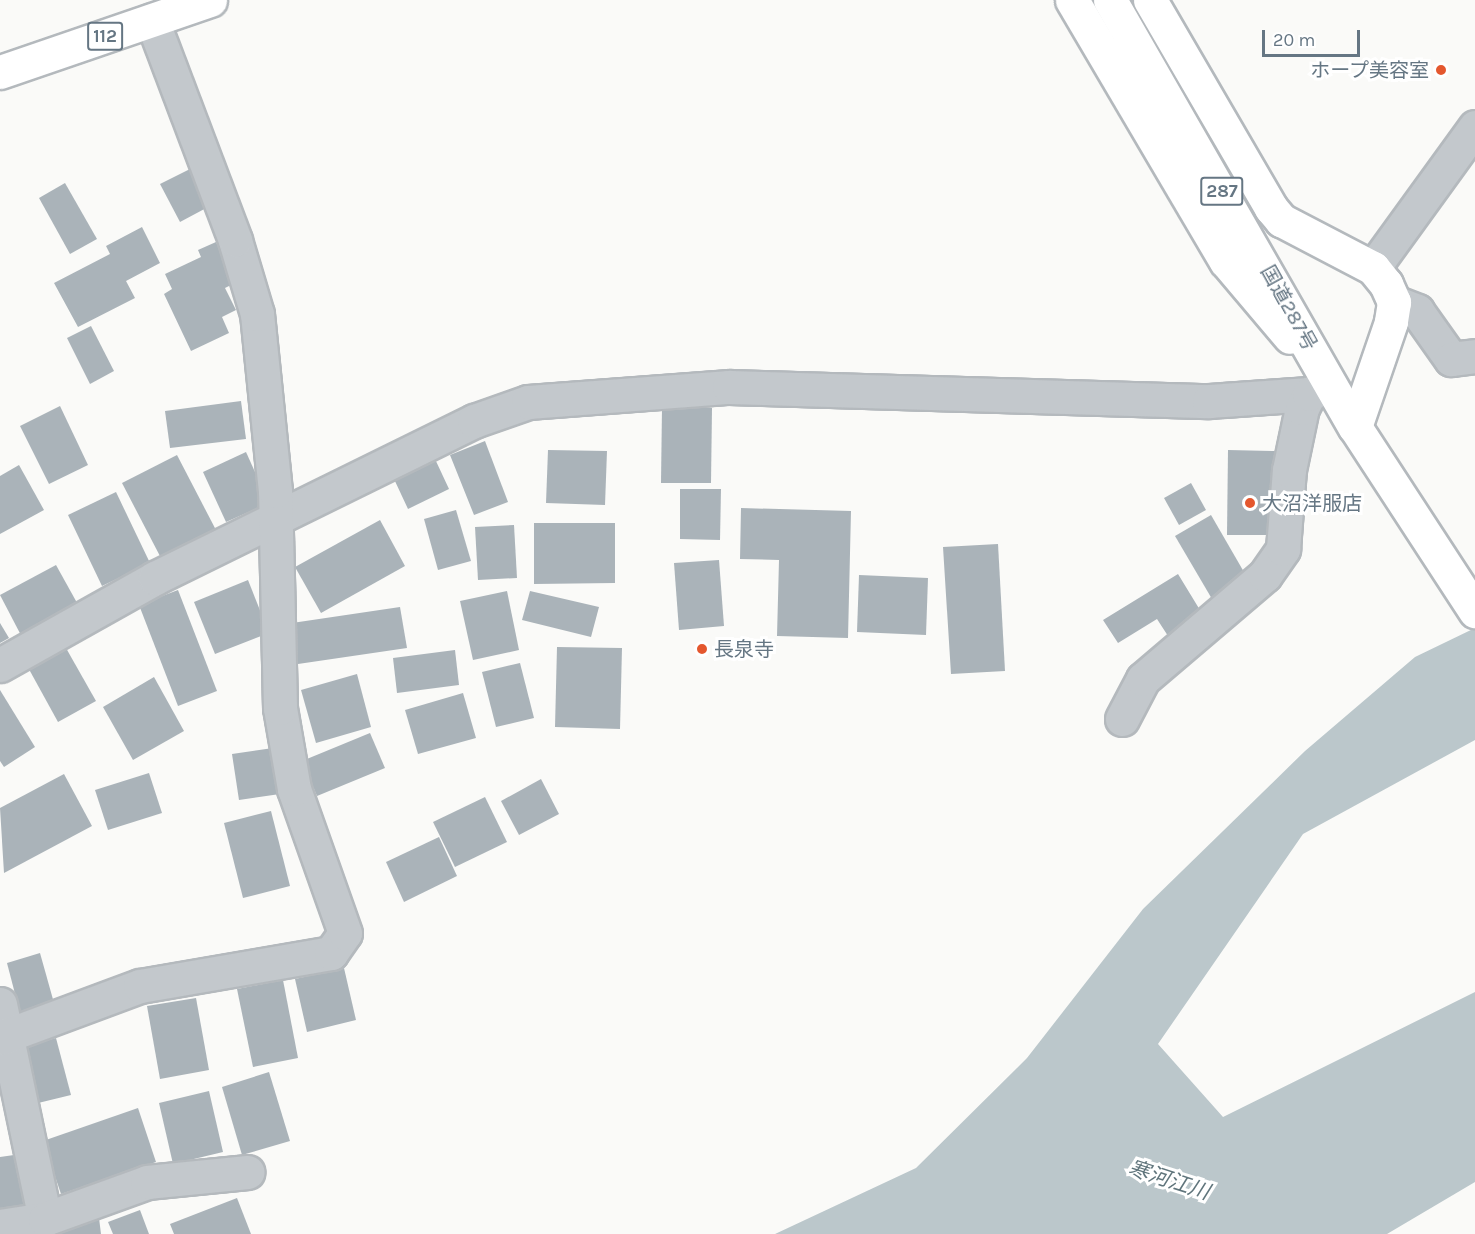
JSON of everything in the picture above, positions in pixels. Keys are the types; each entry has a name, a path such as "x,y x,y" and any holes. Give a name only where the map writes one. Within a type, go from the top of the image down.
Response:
{"highway":[{"name":"112","path":"0,72 210,0"},
{"name":"287","path":"1072,0 1226,261 1319,389"},
{"name":"国道287号","path":"1110,0 1319,389 1355,427 1475,611"},
{"name":"287","path":"1150,0 1271,208 1281,220 1373,268"},
{"path":"1355,427 1385,345 1394,302 1373,268"}],"street":[{"path":"45,1219 2,1026 140,987 331,953 345,933 292,778 280,708 272,523 275,491 257,314 235,240 152,20"},
{"path":"1373,268 1475,127"},
{"path":"1394,302 1417,311 1451,359 1475,356"},
{"path":"0,665 155,578 272,523 474,421 528,402 570,396 729,387 1209,401 1319,389 1288,470 1283,549 1265,575 1143,679 1122,719"},
{"path":"0,1226 45,1219 147,1182 248,1172"}],"water":[{"name":"寒河江川","path":"1475,628 1475,740 1303,834 1158,1044 1223,1117 1475,992 1475,1182 1387,1234 775,1234 916,1168 1027,1058 1143,909 1305,751 1415,657"}],"building":[{"path":"190,169 210,206 180,222 160,184"},
{"path":"65,183 97,239 70,254 39,198"},
{"path":"142,227 160,263 126,281 135,298 78,327 54,283 110,254 106,246"},
{"path":"216,242 235,283 225,288 236,310 222,317 229,333 191,351 164,294 172,289 165,274 201,257 198,250"},
{"path":"91,326 114,371 90,384 67,338"},
{"path":"241,401 246,439 170,448 165,411"},
{"path":"60,406 88,465 49,484 20,426"},
{"path":"662,407 712,408 711,483 661,483"},
{"path":"485,441 508,502 474,515 450,455"},
{"path":"548,450 607,451 605,505 546,503"},
{"path":"1228,450 1276,451 1275,535 1227,535"},
{"path":"246,452 269,503 226,522 203,472"},
{"path":"177,455 217,532 162,560 122,483"},
{"path":"435,459 449,489 408,509 394,479"},
{"path":"19,465 44,510 0,534 0,476"},
{"path":"1191,483 1206,510 1179,525 1164,498"},
{"path":"680,489 721,489 720,540 680,539"},
{"path":"116,492 150,563 102,586 68,515"},
{"path":"741,508 851,511 848,638 777,636 779,560 740,559"},
{"path":"456,510 471,561 438,570 424,519"},
{"path":"1211,515 1248,579 1212,599 1175,536"},
{"path":"380,520 405,566 321,613 295,567"},
{"path":"534,523 615,523 615,583 534,584"},
{"path":"514,525 517,578 478,580 475,527"},
{"path":"998,544 1005,671 951,674 943,547"},
{"path":"719,560 724,626 679,630 674,563"},
{"path":"56,565 81,610 24,641 0,595"},
{"path":"1178,574 1203,615 1168,636 1157,619 1118,643 1103,620"},
{"path":"859,575 928,578 926,635 857,632"},
{"path":"248,580 269,633 215,654 194,602"},
{"path":"178,590 217,691 178,706 139,605"},
{"path":"507,591 519,650 473,660 460,601"},
{"path":"530,591 599,607 591,637 522,620"},
{"path":"400,607 407,648 298,664 292,623"},
{"path":"0,623 9,638 0,643"},
{"path":"62,641 96,701 58,722 25,662"},
{"path":"557,647 622,648 620,729 555,727"},
{"path":"455,650 459,685 397,693 393,658"},
{"path":"520,663 534,718 496,727 482,672"},
{"path":"357,674 371,727 316,743 301,690"},
{"path":"154,677 184,731 133,760 103,707"},
{"path":"0,690 35,747 4,767 0,761"},
{"path":"463,693 476,738 418,754 405,710"},
{"path":"370,733 385,768 317,796 302,761"},
{"path":"273,748 280,794 239,800 232,754"},
{"path":"149,773 162,813 108,830 95,790"},
{"path":"64,774 92,826 4,873 0,808"},
{"path":"541,779 559,814 519,835 501,801"},
{"path":"485,797 507,842 455,867 433,822"},
{"path":"271,811 290,886 243,898 224,823"},
{"path":"439,837 457,876 404,902 386,862"},
{"path":"40,953 54,1003 20,1013 7,963"},
{"path":"344,968 356,1020 307,1032 295,979"},
{"path":"283,980 298,1058 253,1067 237,989"},
{"path":"196,998 209,1070 160,1079 147,1006"},
{"path":"56,1038 71,1095 34,1104 19,1048"},
{"path":"269,1072 290,1141 242,1155 222,1087"},
{"path":"209,1091 223,1152 173,1164 159,1103"},
{"path":"138,1108 156,1162 61,1194 43,1141"},
{"path":"14,1155 25,1211 0,1216 0,1157"},
{"path":"237,1198 251,1234 174,1234 170,1224"},
{"path":"140,1210 149,1234 113,1234 108,1222"},
{"path":"99,1218 101,1234 51,1234 50,1222"}],"place":[{"name":"ホープ美容室","path":"1441,70"},
{"name":"大沼洋服店","path":"1250,503"},
{"name":"長泉寺","path":"702,649"}]}
